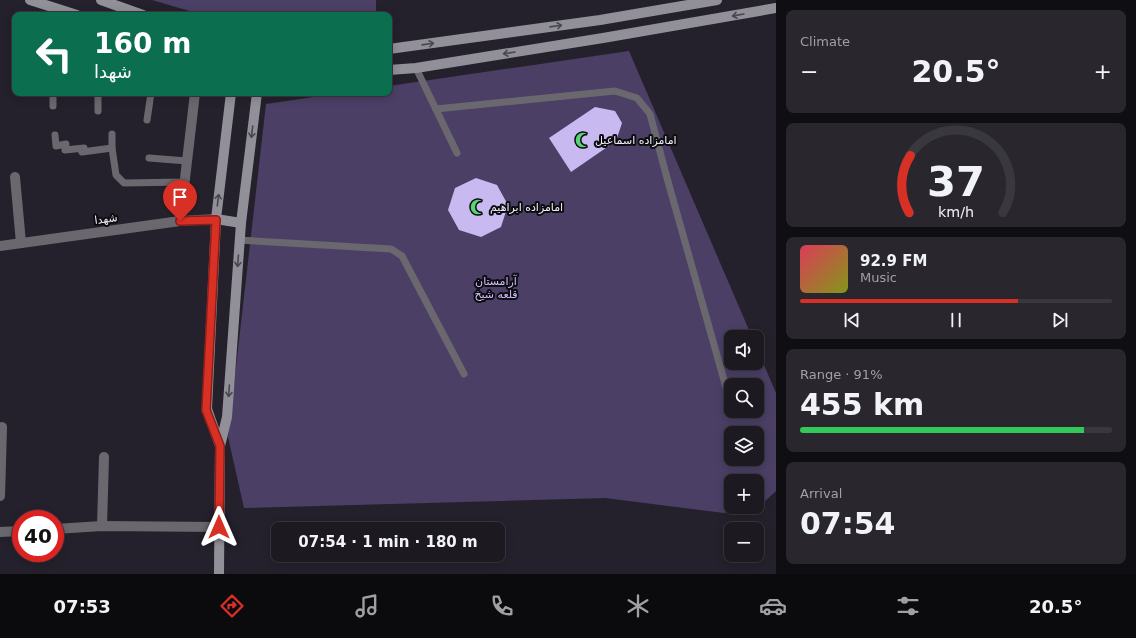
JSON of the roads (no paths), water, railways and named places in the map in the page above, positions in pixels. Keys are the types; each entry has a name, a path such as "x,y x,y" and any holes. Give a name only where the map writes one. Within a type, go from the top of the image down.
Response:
{"street":[{"path":"30,0 50,10 61,12"},
{"path":"101,0 135,12"},
{"path":"392,49 600,20 717,0"},
{"path":"392,70 416,68 603,38 776,8"},
{"path":"600,20 603,38"},
{"path":"180,221 195,96"},
{"path":"220,446 206,410 216,220 232,96"},
{"path":"219,574 220,446 227,417 239,240 257,96"},
{"path":"15,177 21,243"},
{"path":"216,220 241,223"},
{"name":"شهدا","path":"0,246 180,221 216,220"},
{"path":"0,496 2,427"},
{"path":"102,526 104,457"},
{"path":"64,528 102,526 219,527"},
{"path":"0,532 12,531"}],"lane":[{"path":"416,68 457,153"},
{"path":"436,109 615,91 636,98 650,114 724,380"},
{"path":"53,96 53,106"},
{"path":"98,96 98,111"},
{"path":"147,120 151,96"},
{"path":"112,134 112,148 116,175 124,183 184,182"},
{"path":"55,136 56,146 66,144 65,150 84,148 82,152 112,148"},
{"path":"149,158 187,161"},
{"path":"239,240 391,249 402,256 464,374"}],"place":[{"name":"امامزاده اسماعیل","path":"583,140"},
{"name":"امامزاده ابراهیم","path":"478,207"}],"park label":[{"name":"آرامستان قلعه شیخ","path":"496,287"}]}
